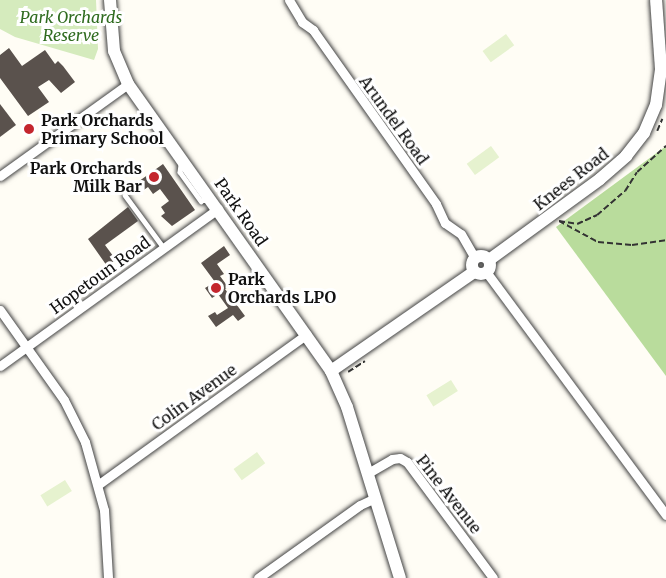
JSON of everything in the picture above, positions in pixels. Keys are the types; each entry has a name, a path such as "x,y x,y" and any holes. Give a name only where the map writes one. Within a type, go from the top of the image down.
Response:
{"street":[{"name":"Park Road","path":"110,0 114,51 128,84 183,158 331,371 347,407 400,578"},
{"name":"Arundel Road","path":"289,0 302,22 313,30 436,204 445,223 461,234 475,258"},
{"name":"Knees Road","path":"331,371 483,268 600,179 626,156 644,133 656,105 661,69 656,0"},
{"path":"0,176 128,84"},
{"name":"Hopetoun Road","path":"0,366 164,248 216,205"},
{"path":"475,258 472,263 483,268 666,515"},
{"path":"0,310 74,419 99,484 107,536 108,578"},
{"name":"Colin Avenue","path":"99,484 307,334"},
{"name":"Pine Avenue","path":"368,473 392,459 407,462 494,578"},
{"path":"258,578 360,506 375,498"}],"lane":[{"path":"125,195 164,248"}],"path":[{"path":"666,146 637,172 625,191 597,215 577,224 558,220 598,242 632,244 666,240"}],"green space":[{"name":"Park Orchards Reserve","path":"0,0 96,0 98,49 94,60 15,37 0,29"},
{"path":"506,34 514,45 491,62 483,51"},
{"path":"491,146 499,157 475,175 467,164"},
{"path":"666,146 666,376 556,227"},
{"path":"451,380 458,391 433,406 426,395"},
{"path":"257,452 265,463 242,480 234,469"},
{"path":"65,480 72,491 47,506 40,495"}],"building":[{"path":"9,48 22,66 45,50 55,64 58,61 75,82 61,93 49,80 38,87 49,102 28,116 0,78 0,55"},
{"path":"0,104 16,125 0,137"},
{"path":"163,164 195,210 172,226 161,216 165,213 161,207 169,201 160,189 153,194 148,187 141,192 135,184"},
{"path":"128,207 138,221 105,245 116,260 107,266 88,239"},
{"path":"224,246 230,255 217,264 224,274 220,276 228,287 225,289 245,316 238,321 233,315 216,327 208,316 215,312 217,315 228,308 218,294 212,298 205,288 215,282 201,263"}],"place":[{"name":"Park Orchards Primary School","path":"29,129"},
{"name":"Park Orchards Milk Bar","path":"154,177"},
{"name":"Park Orchards LPO","path":"216,288"}]}
